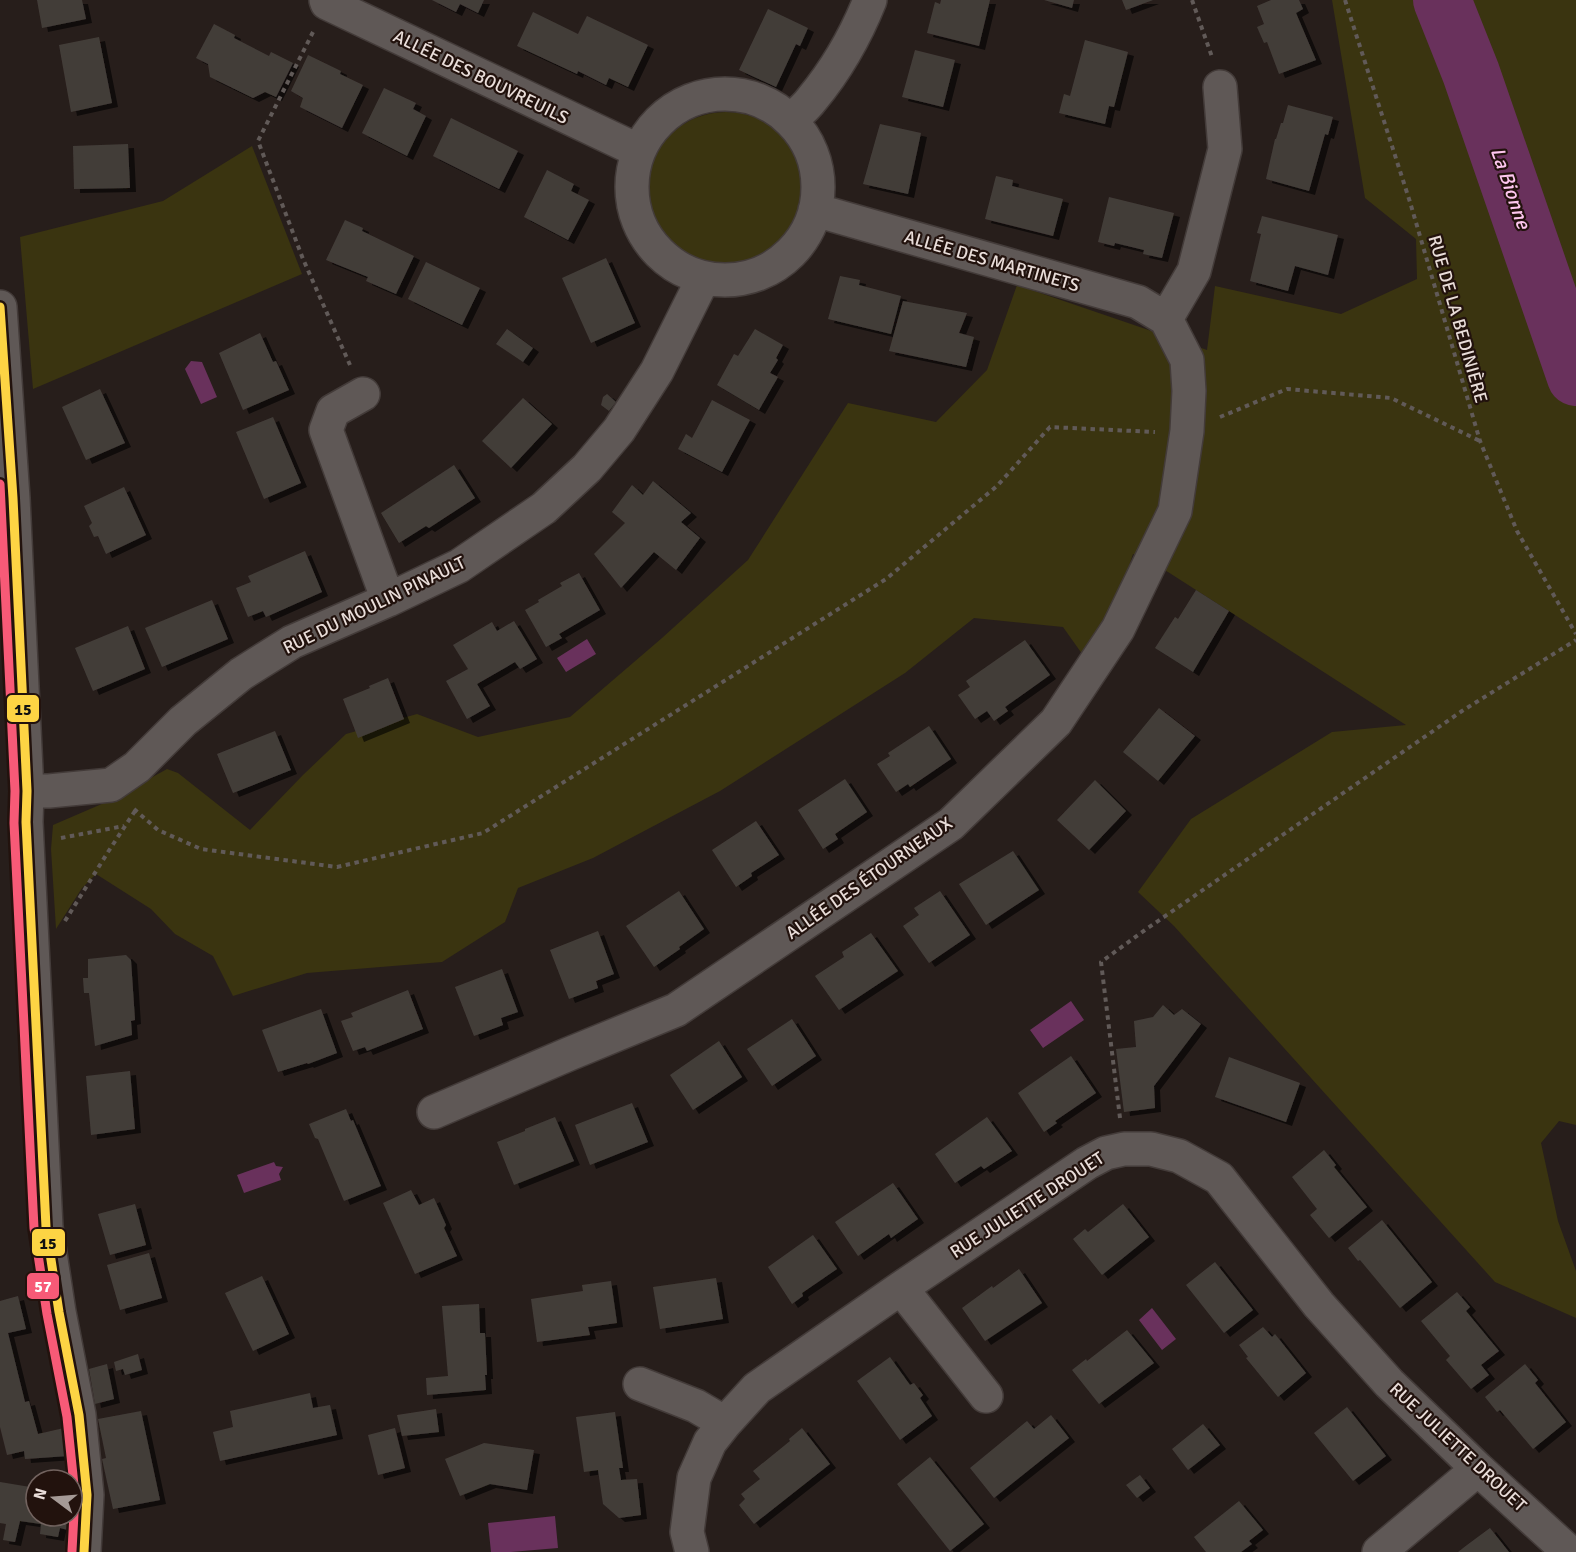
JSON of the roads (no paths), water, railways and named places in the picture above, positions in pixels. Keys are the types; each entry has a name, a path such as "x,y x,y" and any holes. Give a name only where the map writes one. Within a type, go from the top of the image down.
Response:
{"street":[{"path":"792,119 812,100 844,53 870,0"},
{"name":"ALLÉE DES BOUVREUILS","path":"326,1 639,151"},
{"path":"1166,319 1194,271 1225,149 1220,87"},
{"path":"738,95 765,102 792,119 812,159 816,184 815,210 803,239 784,259 759,273 732,280 703,279 678,269 658,252 642,230 634,203 632,176 639,151 656,125 679,105 707,96 738,95"},
{"name":"ALLÉE DES MARTINETS","path":"815,210 1138,302 1166,319"},
{"name":"RUE DU MOULIN PINAULT","path":"27,791 111,785 137,767 183,722 241,674 292,642 459,566 544,508 587,468 619,430 657,371 703,279"},
{"path":"0,307 13,498 46,1227 59,1312 79,1415 87,1495 84,1552"},
{"name":"ALLÉE DES ÉTOURNEAUX","path":"434,1112 676,1010 951,824 1056,722 1118,628 1175,511 1187,431 1189,391 1187,360 1166,319"},
{"path":"363,393 333,411 326,430 387,600"},
{"name":"RUE JULIETTE DROUET","path":"692,1552 687,1532 694,1478 710,1442 757,1388 1087,1163 1106,1153 1124,1149 1151,1149 1179,1156 1219,1178 1319,1305 1389,1383 1569,1552"},
{"path":"901,1288 986,1396"},
{"path":"640,1384 696,1407 725,1423"},
{"path":"1379,1552 1478,1469"}],"waterway":[{"name":"La Bionne","path":"1442,0 1471,73 1576,377"}]}
